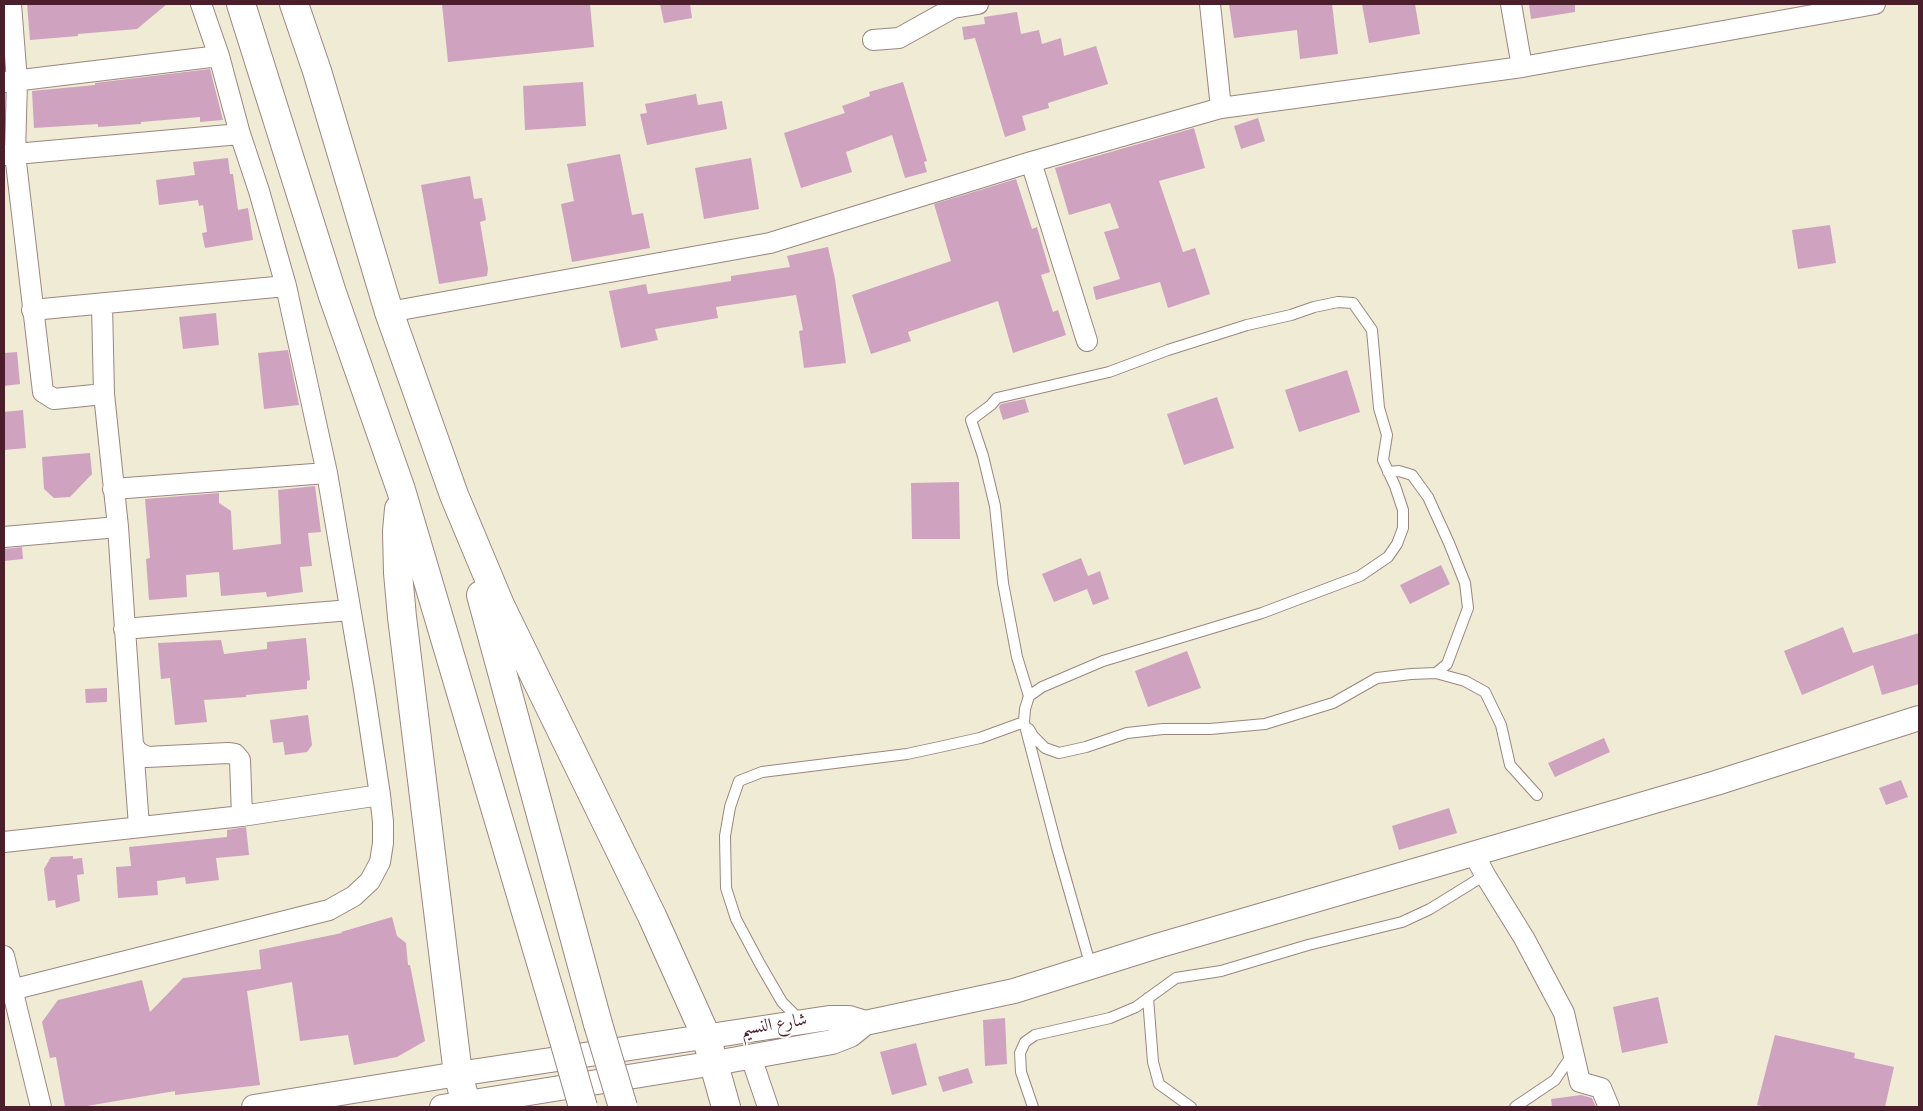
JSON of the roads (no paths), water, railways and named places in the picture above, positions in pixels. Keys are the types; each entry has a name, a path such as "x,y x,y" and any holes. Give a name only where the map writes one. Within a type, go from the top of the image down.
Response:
{"highway":[{"path":"241,4 332,293 401,490 562,1030 583,1107"},
{"path":"294,4 317,72 389,312 454,495 500,605 652,916 706,1036 726,1107"},
{"path":"401,490 398,531 402,617 458,1074 458,1106"},
{"path":"454,495 598,1024 623,1107"}],"street":[{"path":"11,4 9,154 42,392 54,399 104,394"},
{"path":"11,990 329,910 354,896 370,881 380,862 383,843 383,822 380,795 327,473 286,286 240,134 219,56 201,4"},
{"path":"873,40 899,38 953,8 978,4"},
{"path":"1210,4 1221,108"},
{"path":"1511,4 1522,67"},
{"path":"389,312 770,243 1031,162 1221,108 1522,67 1811,10 1875,4"},
{"path":"10,81 219,56"},
{"path":"9,154 240,134"},
{"path":"1031,162 1087,342"},
{"path":"32,310 286,286"},
{"path":"102,304 104,394 118,527 139,826"},
{"path":"113,489 327,473"},
{"path":"4,537 118,527"},
{"path":"124,629 350,610"},
{"path":"865,1023 1014,990 1716,783 1919,718"},
{"path":"133,744 138,752 147,757 235,754 240,760 242,816"},
{"path":"4,842 242,816 380,795"},
{"path":"1474,854 1484,875 1524,938 1564,1013 1580,1082 1601,1088 1609,1107"},
{"path":"4,956 40,1107"},
{"name":"شارع النسيم","path":"254,1107 829,1018 849,1018 865,1023"},
{"name":"شارع النسيم","path":"458,1106 832,1042 850,1035 865,1023"},
{"path":"751,1057 768,1107"}],"lane":[{"path":"1029,696 1042,687 1103,661 1262,613 1360,576 1388,557 1397,544 1403,528 1403,510 1383,460 1387,435 1379,408 1372,330 1353,303 1338,302 1314,307 1291,315 1247,325 1168,350 1109,372 998,398 970,420 983,456 995,506 1007,602 1017,657 1029,696 1025,708 1024,722 1057,848 1092,966"},
{"path":"1388,472 1399,471 1412,475 1428,497 1449,542 1465,584 1468,608 1446,664 1436,673"},
{"path":"1024,722 1033,736 1045,748 1059,753 1127,733 1163,729 1210,729 1265,724 1333,703 1377,678 1436,673 1465,681 1485,692 1500,725 1510,765 1538,795"},
{"path":"801,1022 782,1002 760,964 736,919 726,888 725,836 730,807 739,781 762,772 907,754 980,738 1024,722"},
{"path":"1033,1107 1021,1072 1020,1053 1025,1042 1035,1035 1110,1018 1136,1007 1176,978 1221,971 1308,945 1402,922 1430,909 1484,875"},
{"path":"1148,998 1153,1062 1159,1084 1191,1107"},
{"path":"1515,1107 1555,1080 1573,1054"}]}
